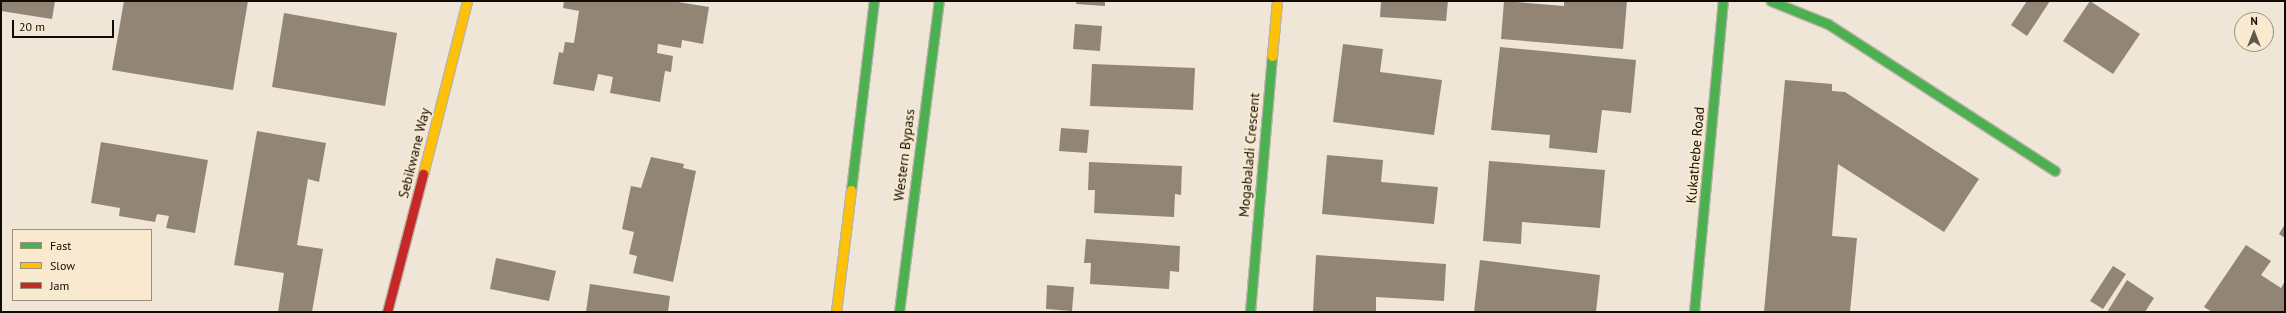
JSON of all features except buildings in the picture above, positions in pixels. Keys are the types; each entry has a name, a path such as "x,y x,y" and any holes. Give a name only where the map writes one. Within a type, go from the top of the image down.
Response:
{"main road":[{"name":"Sebikwane Way","path":"387,312 468,1"},
{"path":"836,312 874,1"},
{"name":"Western Bypass","path":"899,312 938,1"},
{"name":"Mogabaladi Crescent","path":"1250,312 1277,1"},
{"name":"Kukathebe Road","path":"1694,312 1723,1"},
{"path":"1771,1 1828,24 2055,171"}],"traffic: fast":[{"path":"851,190 874,1"},
{"path":"899,312 939,1"},
{"path":"1694,312 1723,1"},
{"path":"1771,1 1828,24 2055,171"},
{"path":"1250,312 1272,56"}],"traffic: slow":[{"path":"423,174 467,1"},
{"path":"1272,56 1277,1"},
{"path":"836,312 851,190"}],"traffic: jam":[{"path":"387,312 423,174"}]}
